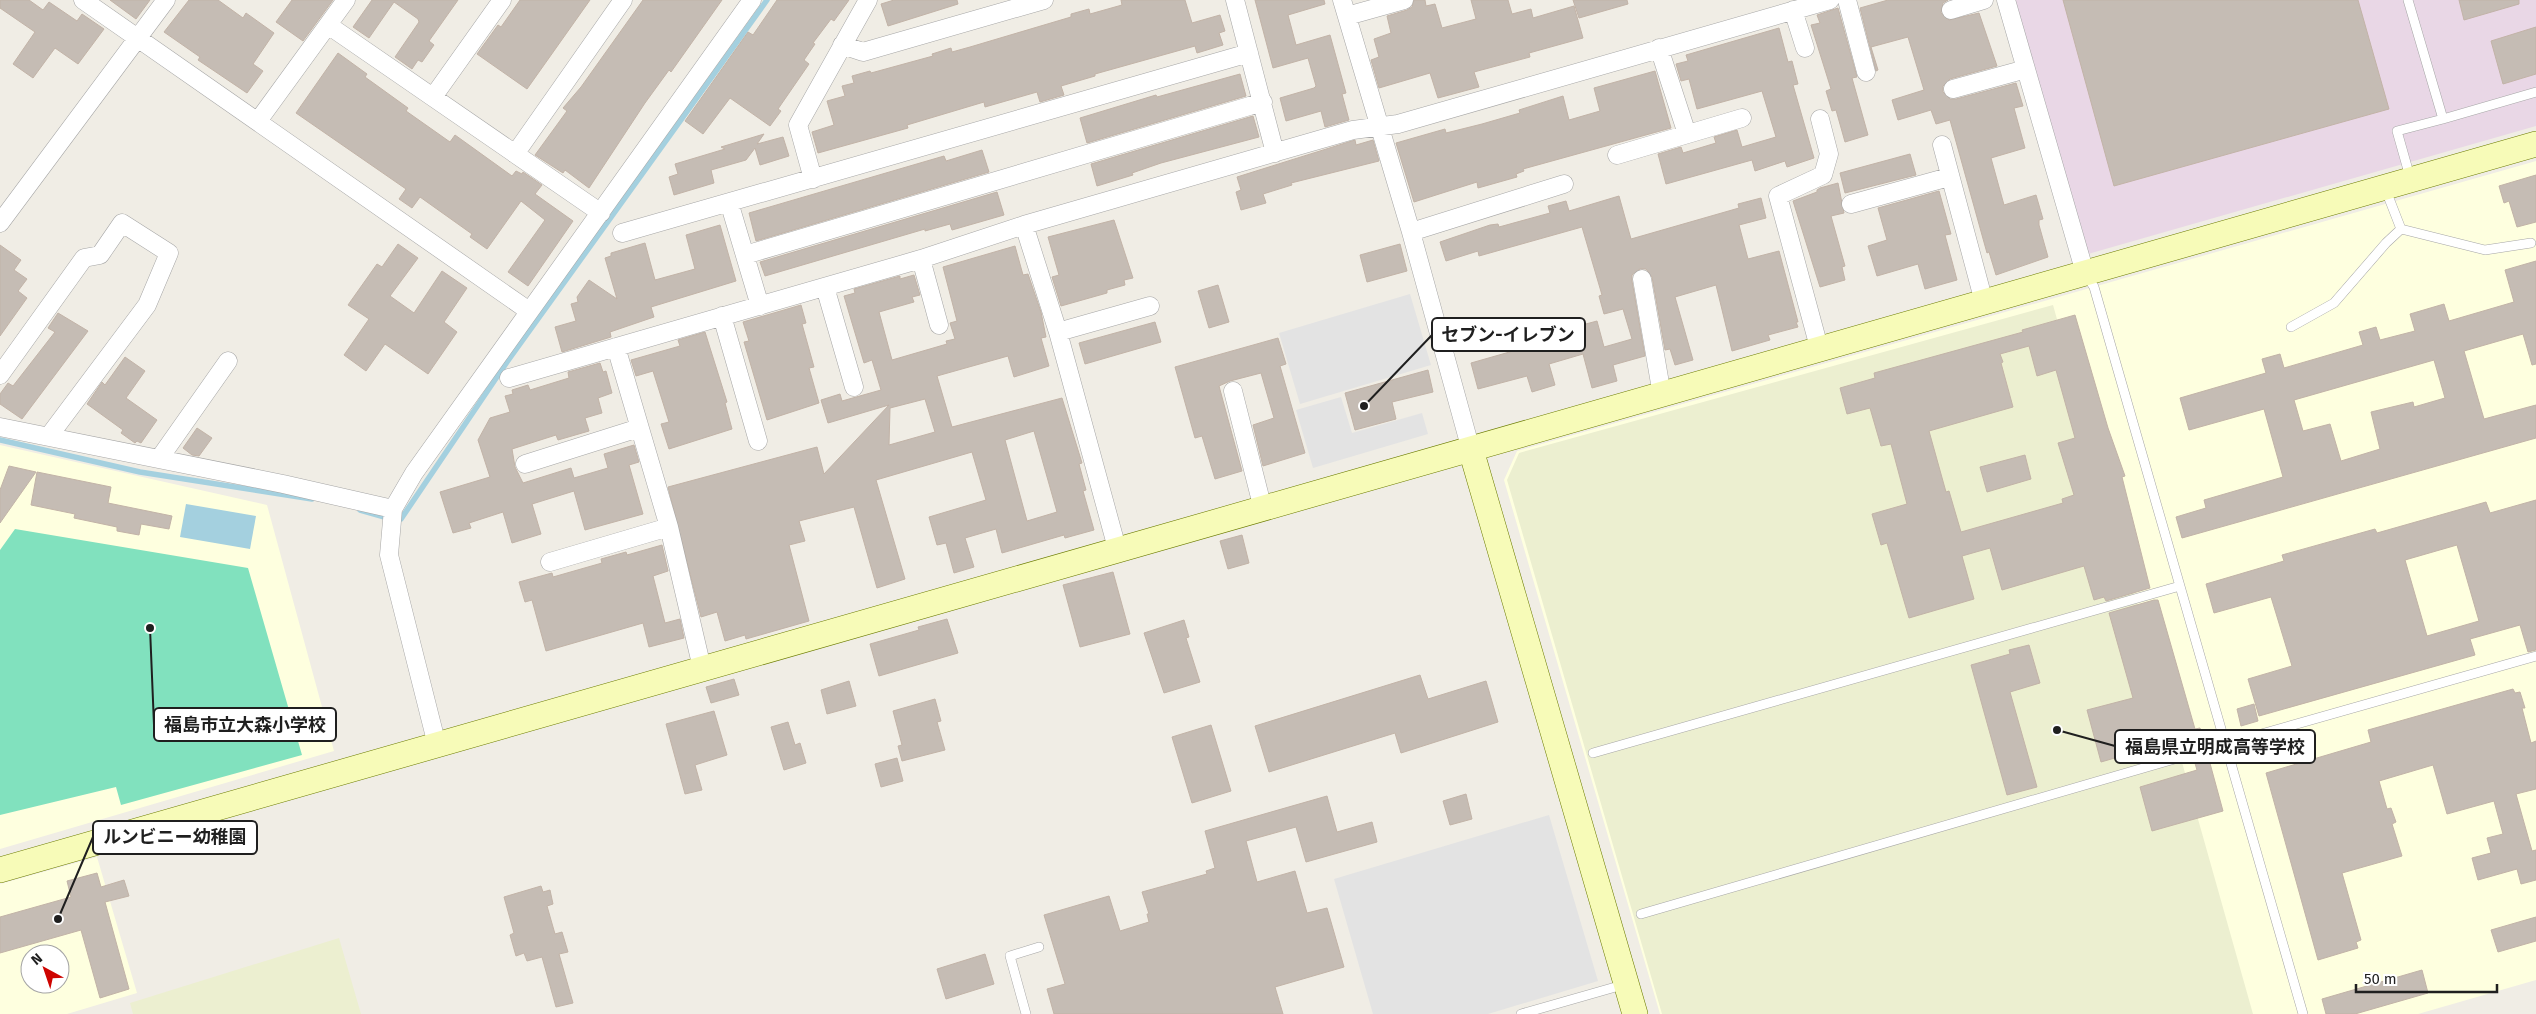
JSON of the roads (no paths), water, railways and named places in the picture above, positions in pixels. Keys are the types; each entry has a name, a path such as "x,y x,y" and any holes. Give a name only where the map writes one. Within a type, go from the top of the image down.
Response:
{"street":[{"path":"83,0 529,310"},
{"path":"0,223 166,0"},
{"path":"258,121 346,0"},
{"path":"433,97 502,0"},
{"path":"515,154 623,0"},
{"path":"437,745 389,555 393,509 414,473 752,0"},
{"path":"813,179 798,125 868,0"},
{"path":"842,45 863,52 1044,0"},
{"path":"1234,0 1263,102 1275,153"},
{"path":"1404,0 1344,8 1411,232 1471,450 1635,1014"},
{"path":"509,378 921,259 1024,225 1353,130 1398,124 1659,48 1790,7 1830,0"},
{"path":"1847,0 1866,72"},
{"path":"1951,10 1984,0"},
{"path":"2006,0 2085,273"},
{"path":"1790,7 1805,48"},
{"path":"328,24 601,213"},
{"path":"1659,48 1687,134"},
{"path":"622,233 1249,53"},
{"path":"1953,90 2026,69"},
{"path":"745,255 1263,102"},
{"path":"1617,155 1742,118"},
{"path":"1820,119 1829,154 1824,176 1778,196 1820,351"},
{"path":"0,870 702,668 1118,552 2536,144"},
{"path":"1942,145 1949,177 1984,302"},
{"path":"1851,204 1949,177"},
{"path":"1411,232 1564,184"},
{"path":"729,202 760,306"},
{"path":"0,375 84,258 100,255 122,223 169,253 147,305 49,436"},
{"path":"1024,225 1058,332 1118,552"},
{"path":"921,259 939,325"},
{"path":"1642,279 1662,395"},
{"path":"824,287 854,387"},
{"path":"1058,332 1150,306"},
{"path":"722,316 758,441"},
{"path":"616,347 669,527 702,668"},
{"path":"159,459 228,361"},
{"path":"1233,391 1263,509"},
{"path":"0,427 393,509"},
{"path":"525,464 639,428"},
{"path":"550,562 669,527"}],"lane":[{"path":"2408,0 2443,118"},
{"path":"2411,180 2397,131 2536,92"},
{"path":"2385,188 2401,228"},
{"path":"2401,228 2485,250 2531,243"},
{"path":"2291,327 2334,303 2386,242 2401,228"},
{"path":"2085,273 2094,287 2303,1014"},
{"path":"1594,754 2180,586"},
{"path":"1641,914 2536,656"},
{"path":"1026,1014 1010,956 1039,947"},
{"path":"1522,1014 1626,984"}],"water":[{"path":"186,504 256,516 250,549 180,537"}],"waterway":[{"path":"360,510 388,518 401,519 507,362 767,0"},
{"path":"0,440 140,472 312,499"}],"place":[{"name":"セブン-イレブン","path":"1364,406"},
{"name":"福島市立大森小学校","path":"150,628"},
{"name":"福島県立明成高等学校","path":"2057,730"},
{"name":"ルンビニー幼稚園","path":"58,919"}]}
